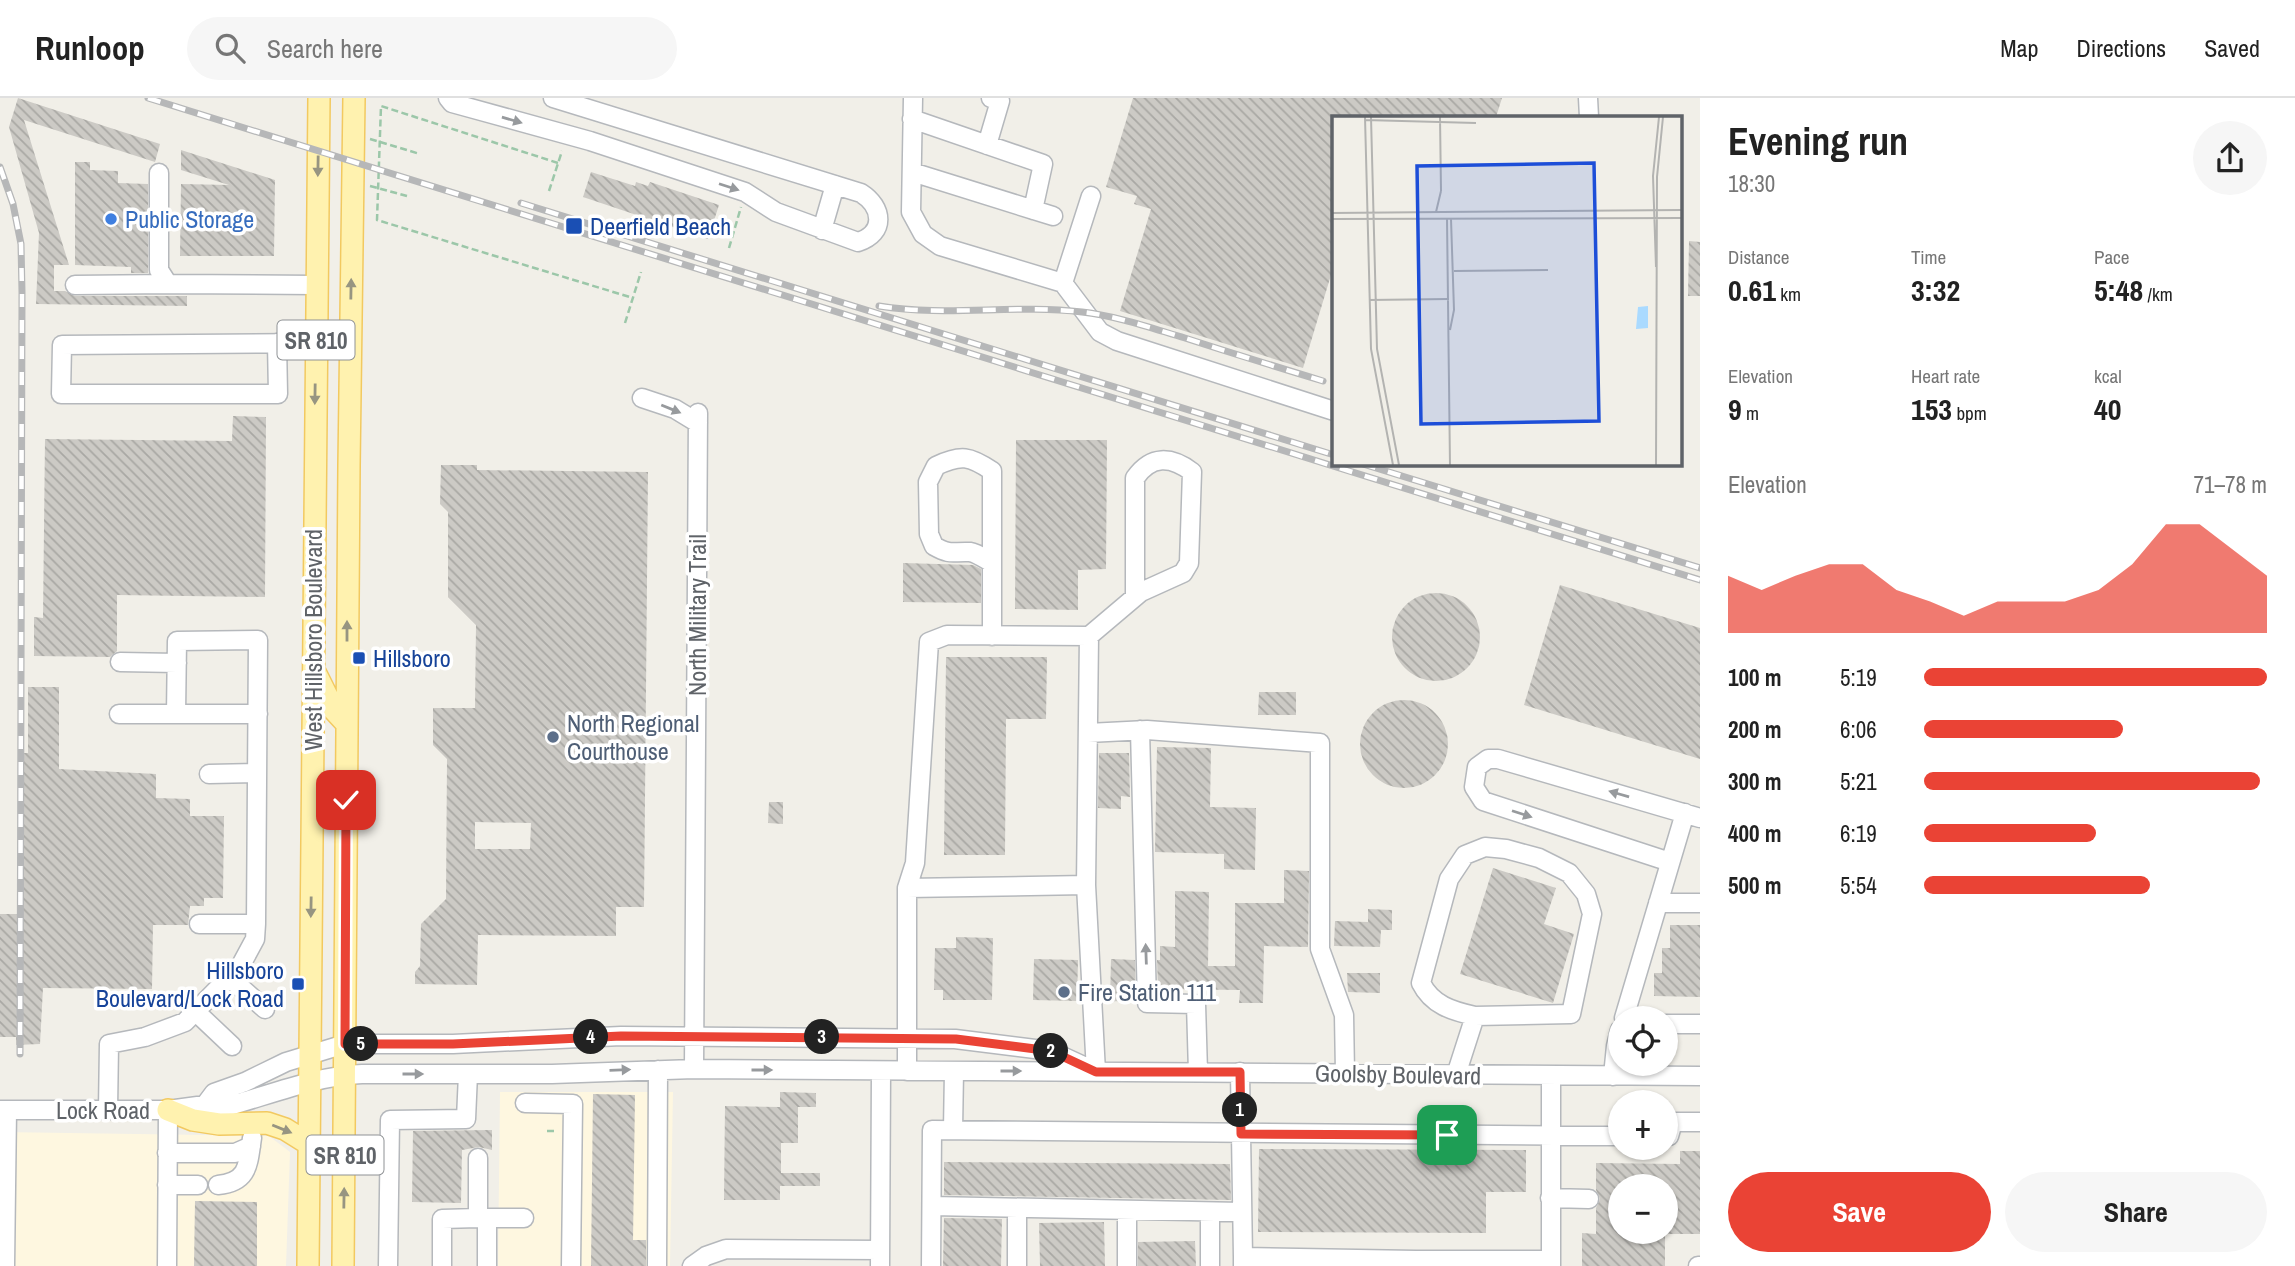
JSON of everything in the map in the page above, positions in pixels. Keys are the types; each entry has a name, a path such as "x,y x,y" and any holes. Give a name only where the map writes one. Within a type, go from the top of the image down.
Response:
{"main road":[{"name":"West Hillsboro Boulevard","path":"308,1266 319,98"},
{"name":"West Hillsboro Boulevard","path":"344,1266 349,406 354,98"},
{"path":"316,343 330,350 340,365 349,406"},
{"path":"314,671 334,710 347,724"},
{"path":"168,1110 193,1121 219,1124 267,1123 285,1129 309,1144"}],"street":[{"path":"448,98 452,103 590,141 746,192 776,212 858,242 868,238 876,228 879,213 873,201 861,193 553,98"},
{"path":"912,98 911,212 923,233 940,246 1063,283 1100,332 1116,341 1332,410"},
{"path":"1588,98 1589,116"},
{"path":"987,145 997,99"},
{"path":"590,141 599,112"},
{"path":"912,119 1043,164 1032,210"},
{"path":"912,172 1053,216"},
{"path":"159,173 159,270 168,284"},
{"path":"822,230 835,185"},
{"path":"1063,283 1091,196"},
{"path":"75,285 316,285"},
{"path":"277,343 278,394 61,394 62,345 277,343 316,343"},
{"name":"North Military Trail","path":"642,398 698,418 694,1069"},
{"path":"992,563 972,552 944,552 934,546 929,534 928,482 936,466 953,458 975,460 992,471 992,563 992,636"},
{"path":"907,1071 907,888 915,863 929,642 947,635 1089,636 1135,596 1182,573 1189,563 1192,472 1180,463 1161,459 1143,466 1135,478 1135,596"},
{"path":"1089,636 1086,885 1096,1072"},
{"path":"108,1110 109,1044 145,1037 185,1022 240,964 255,939 258,640 177,641 176,714"},
{"path":"120,662 177,663"},
{"path":"119,714 258,714"},
{"path":"1087,733 1140,730 1320,743 1320,949 1344,1015 1345,1073"},
{"path":"1140,730 1147,1003 1196,1003 1198,1072"},
{"path":"1628,1006 1670,862 1692,815 1497,759 1488,759 1477,767 1474,787 1483,801 1670,862"},
{"path":"209,774 257,774"},
{"path":"1485,847 1506,849 1539,858 1569,873 1586,894 1592,914 1571,1014 1475,1016 1457,1012 1429,998 1421,983 1449,879 1465,855 1485,847"},
{"path":"907,888 1086,885"},
{"path":"1658,903 1700,903"},
{"path":"199,924 256,924"},
{"path":"229,976 264,1009"},
{"path":"195,1011 232,1046"},
{"path":"1456,1074 1475,1016"},
{"path":"1678,1024 1700,1024"},
{"name":"Goolsby Boulevard","path":"309,1054 345,1044 453,1044 621,1036 956,1039 1051,1051 1096,1072"},
{"name":"Lock Road","path":"205,1105 214,1093 309,1054"},
{"name":"Goolsby Boulevard","path":"345,1074 694,1069 1608,1076"},
{"path":"657,1266 658,1070"},
{"path":"692,1266 706,1256 726,1250 880,1258 881,1071"},
{"path":"953,1130 954,1071"},
{"path":"1240,1072 1243,1261 1416,1260 1551,1263 1550,1075"},
{"path":"309,1082 345,1074"},
{"path":"388,1266 390,1120 466,1119 468,1074"},
{"name":"Goolsby Boulevard","path":"1678,1076 1700,1076"},
{"name":"Lock Road","path":"3,1110 168,1110 205,1105 218,1109 309,1082"},
{"path":"525,1103 573,1104 571,1266"},
{"path":"3,1110 5,1266"},
{"path":"167,1266 168,1110"},
{"path":"1678,1122 1700,1122"},
{"path":"218,1185 230,1184 241,1177 249,1162 253,1124"},
{"path":"931,1266 932,1130 1608,1136"},
{"path":"167,1153 235,1153 251,1146"},
{"path":"478,1158 487,1266"},
{"path":"167,1185 198,1185"},
{"path":"1550,1198 1589,1199"},
{"path":"932,1206 1242,1212"},
{"path":"1017,1208 1017,1266"},
{"path":"1127,1210 1127,1266"},
{"path":"1210,1212 1210,1266"},
{"path":"442,1266 442,1219 524,1218"}],"path":[{"path":"558,163 381,106 377,220 633,298"},
{"path":"369,138 420,154"},
{"path":"369,186 407,196"},
{"path":"625,323 641,272"}],"shaded area":[{"path":"500,1092 673,1092 670,1266 498,1266"},
{"path":"0,1132 269,1136 290,1152 286,1266 0,1266"}],"building":[{"path":"18,98 160,144 155,162 24,120 69,265 54,265 54,291 65,291 75,296 187,296 187,306 36,304 39,233 9,127"},
{"path":"1133,98 1502,98 1496,116 1332,116 1332,272 1303,368 1120,311 1151,209 1134,204 1137,196 1106,187"},
{"path":"181,150 275,180 274,256 180,256 181,184 229,185 181,170"},
{"path":"75,162 90,162 90,170 118,171 118,183 148,184 148,273 131,273 131,267 75,265"},
{"path":"591,172 635,186 636,182 648,186 650,182 719,205 708,239 583,197"},
{"path":"1689,241 1700,242 1700,296 1688,296"},
{"path":"233,416 266,417 265,597 117,595 117,651 110,657 34,656 34,617 43,618 45,439 232,441"},
{"path":"1016,440 1107,440 1106,569 1078,570 1078,610 1015,609"},
{"path":"441,465 477,465 477,470 648,472 644,907 616,907 616,936 478,935 477,985 415,984 415,972 420,966 421,924 446,899 447,759 433,745 433,708 475,708 476,625 448,597 448,512 440,504","holes":["475,822 531,823 530,849 475,849"]},
{"path":"903,563 973,565 981,569 981,603 903,602"},
{"path":"1560,585 1700,628 1700,759 1524,705"},
{"path":"1436,593 1453,596 1467,606 1477,620 1480,637 1477,654 1467,668 1453,678 1436,681 1419,678 1405,668 1395,654 1392,637 1395,620 1405,606 1419,596"},
{"path":"946,657 1047,657 1046,719 1006,719 1005,855 944,855"},
{"path":"28,687 59,687 59,769 156,774 156,798 190,799 190,816 224,816 223,898 204,898 204,906 190,906 188,925 153,925 152,989 43,988 40,1044 16,1045 16,1037 0,1037 0,914 18,914 21,753 28,753"},
{"path":"1259,692 1296,692 1296,715 1258,715"},
{"path":"1404,700 1421,703 1435,713 1445,727 1448,744 1445,761 1435,775 1421,785 1404,788 1387,785 1373,775 1363,761 1360,744 1363,727 1373,713 1387,703"},
{"path":"1157,747 1211,748 1210,807 1256,808 1255,870 1224,869 1224,854 1155,852"},
{"path":"1099,753 1129,753 1130,797 1121,796 1121,809 1098,808"},
{"path":"769,802 783,802 783,824 768,823"},
{"path":"1493,868 1556,888 1544,924 1574,934 1553,1003 1460,974"},
{"path":"1284,870 1309,871 1308,947 1264,946 1263,1003 1239,1003 1240,990 1158,989 1157,960 1160,960 1160,946 1175,947 1175,891 1209,892 1208,966 1235,966 1235,903 1284,903"},
{"path":"1368,909 1392,910 1392,930 1381,930 1380,947 1334,946 1335,921 1368,922"},
{"path":"1670,925 1700,925 1700,997 1654,996 1654,973 1662,973 1662,948 1670,948"},
{"path":"956,937 993,938 992,1000 943,1000 943,990 934,990 935,948 956,948"},
{"path":"1034,959 1078,960 1077,1001 1033,1000"},
{"path":"1111,959 1135,960 1136,1002 1110,1001"},
{"path":"1347,973 1380,973 1380,993 1348,992"},
{"path":"780,1092 816,1093 816,1107 798,1107 798,1143 781,1143 781,1173 820,1173 820,1186 780,1186 780,1200 724,1200 725,1106 780,1107"},
{"path":"593,1094 635,1095 633,1240 646,1240 646,1266 591,1266"},
{"path":"492,1130 492,1150 479,1147 462,1150 461,1203 412,1202 413,1131"},
{"path":"1259,1149 1526,1150 1526,1192 1486,1192 1486,1233 1258,1232"},
{"path":"1680,1151 1700,1151 1700,1234 1678,1234 1678,1174 1608,1174 1608,1244 1665,1244 1665,1266 1582,1266 1582,1233 1596,1234 1596,1208 1600,1199 1596,1190 1596,1163 1680,1164"},
{"path":"944,1162 1230,1164 1231,1200 944,1195"},
{"path":"195,1201 257,1202 257,1266 194,1266"},
{"path":"944,1218 1002,1219 1001,1266 943,1266"},
{"path":"1104,1222 1105,1266 1040,1266 1039,1223"},
{"path":"1195,1241 1196,1266 1138,1266 1138,1242"}],"railway":[{"path":"148,98 1332,466"},
{"path":"0,167 13,204 21,244 20,1054"},
{"path":"521,203 1332,454"},
{"path":"879,306 929,310 1031,309 1095,314 1147,326 1323,381"},
{"path":"1333,466 1700,580"},
{"path":"1369,466 1700,568"}],"place":[{"name":"Public Storage","path":"111,219"},
{"name":"Deerfield Beach","path":"574,226"},
{"name":"Hillsboro","path":"359,658"},
{"name":"North Regional Courthouse","path":"553,737"},
{"name":"Hillsboro Boulevard/Lock Road","path":"298,984"},
{"name":"Fire Station 111","path":"1064,992"}],"route":[{"path":"346,800 345,1044 453,1044 621,1036 956,1039 1051,1051 1096,1072 1240,1072 1241,1134 1447,1135"}]}
